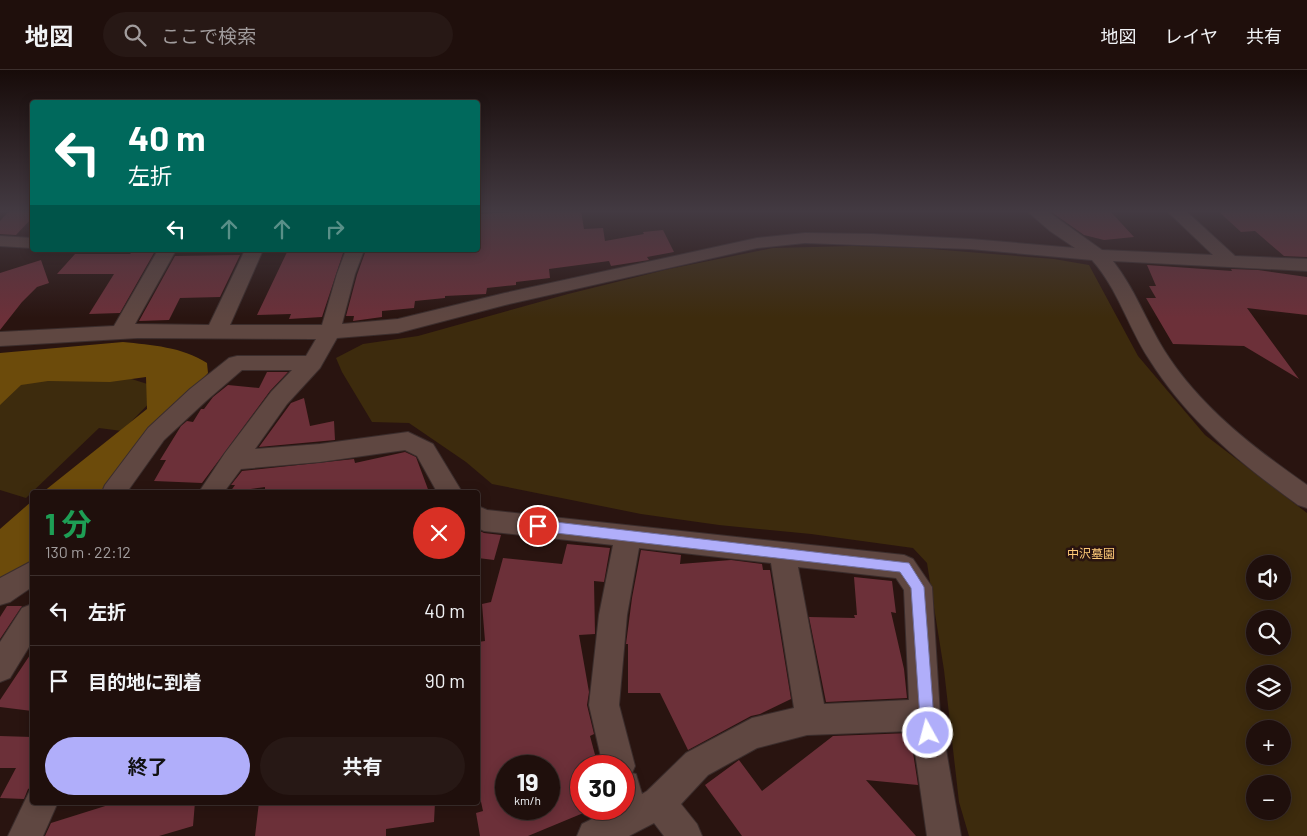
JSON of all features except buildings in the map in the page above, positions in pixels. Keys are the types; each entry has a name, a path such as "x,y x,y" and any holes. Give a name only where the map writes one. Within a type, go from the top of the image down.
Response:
{"street":[{"path":"0,339 120,332 330,332 398,326 505,299 736,247"},
{"path":"1002,247 1097,255 1307,265"},
{"path":"1085,247 1097,255 1110,270 1157,354 1189,398 1208,419 1238,446 1307,498"},
{"path":"1215,247 1229,260"},
{"path":"120,332 166,252"},
{"path":"216,332 253,252"},
{"path":"212,490 279,398 312,363 330,332 353,252"},
{"path":"115,490 156,434 198,394 237,362 312,363"},
{"path":"233,460 320,453 408,441 425,450 449,490"},
{"path":"480,518 484,520 904,567 918,587 925,715 944,836"},
{"path":"616,755 604,705 613,615 628,535"},
{"path":"782,553 812,720"},
{"path":"0,593 30,574"},
{"path":"0,668 30,620"},
{"path":"594,836 638,802 697,764 752,734 812,720 925,715"},
{"path":"638,802 685,836"},
{"path":"21,835 40,805"}],"green space":[{"name":"中沢墓園","path":"773,248 919,248 1054,259 1089,265 1138,356 1205,435 1307,513 1307,836 969,836 959,802 944,670 927,563 913,548 641,514 492,484 466,462 409,423 372,422 342,372 336,358 363,344 418,336 568,294 669,269"},
{"path":"0,364 94,367 163,389 122,431 99,428 34,490 30,490 30,494 26,498 0,490"}],"shaded area":[{"path":"123,342 145,344 188,353 207,363 208,373 107,490 46,490 147,409 146,377 110,382 48,381 21,385 0,405 0,353"},
{"path":"30,503 30,575 0,584 0,529"}],"route":[{"path":"538,526 904,567 918,587 925,715 928,733"}]}
